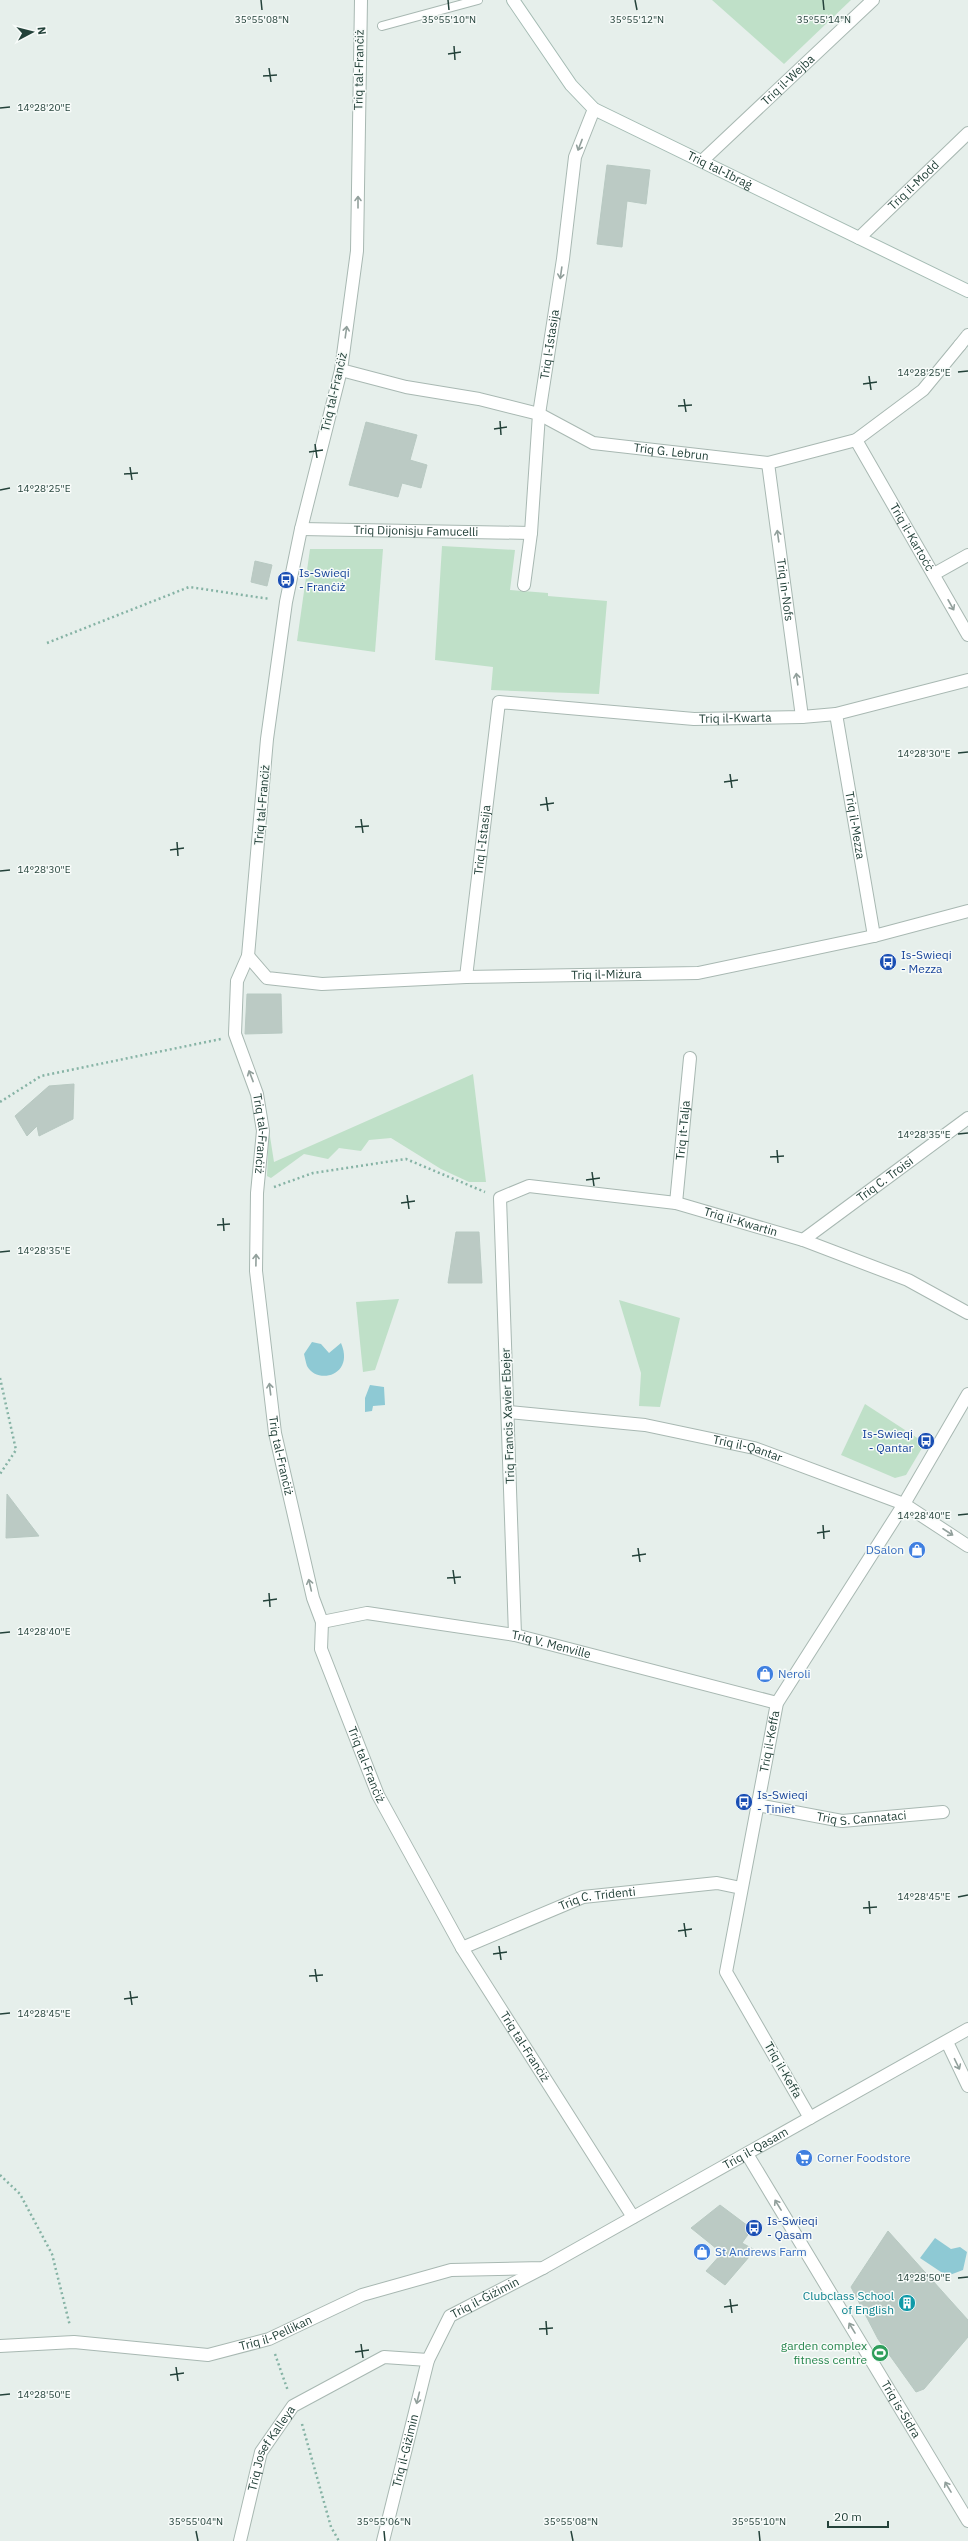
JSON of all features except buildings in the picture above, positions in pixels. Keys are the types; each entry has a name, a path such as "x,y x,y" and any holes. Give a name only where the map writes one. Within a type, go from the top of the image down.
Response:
{"street":[{"name":"Triq tal-Franċiż","path":"361,0 358,251 341,370 301,529 286,602 267,740 248,956 237,981 235,1034 257,1094 262,1124 257,1193 256,1271 275,1432 313,1598 322,1622 321,1650 378,1795 462,1948 633,2217"},
{"name":"Triq tal-Ibraġ","path":"513,0 571,85 594,108 968,290"},
{"name":"Triq il-Wejba","path":"702,161 873,0"},
{"name":"Triq l-Istasija","path":"524,585 531,533 538,414 563,259 575,157 594,108"},
{"name":"Triq il-Modd","path":"859,238 968,133"},
{"name":"Triq G. Lebrun","path":"341,370 406,387 479,399 538,414 593,443 768,463 856,440 923,390 968,335"},
{"name":"Triq il-Kartoċċ","path":"856,440 968,635"},
{"name":"Triq in-Nofs","path":"768,463 802,717"},
{"name":"Triq Dijonisju Famucelli","path":"301,529 531,533"},
{"path":"934,574 968,555"},
{"name":"Triq il-Kwarta","path":"499,702 694,719 802,717 836,714 968,680"},
{"name":"Triq l-Istasija","path":"466,978 499,702"},
{"name":"Triq il-Mezza","path":"836,714 874,936"},
{"name":"Triq il-Miżura","path":"248,956 267,978 322,984 466,978 698,973 874,936 968,911"},
{"name":"Triq it-Talja","path":"676,1202 690,1058"},
{"name":"Triq C. Troisi","path":"803,1240 968,1118"},
{"name":"Triq il-Kwartin","path":"500,1198 529,1186 676,1202 803,1240 908,1280 968,1313"},
{"name":"Triq Francis Xavier Ebejer","path":"500,1198 515,1635"},
{"name":"Triq il-Keffa","path":"810,2118 726,1972 777,1703 904,1504 968,1394"},
{"name":"Triq il-Qantar","path":"508,1412 645,1425 754,1448 904,1504 968,1546"},
{"name":"Triq V. Menville","path":"322,1622 367,1613 515,1635 777,1703"},
{"name":"Triq S. Cannataci","path":"757,1805 842,1821 943,1812"},
{"name":"Triq C. Tridenti","path":"462,1948 583,1897 717,1883 741,1888"},
{"name":"Triq il-Qasam","path":"543,2268 968,2029"},
{"path":"947,2042 968,2086"},
{"name":"Triq is-Sidra","path":"747,2154 968,2521"},
{"name":"Triq il-Pellikan","path":"0,2346 74,2342 208,2355 270,2339 362,2295 451,2270 543,2268"},
{"name":"Triq il-Ġiżimin","path":"428,2360 450,2316 543,2268"},
{"name":"Triq Josef Kalleya","path":"240,2541 261,2452 293,2406 384,2357 428,2360"},
{"name":"Triq il-Giżimin","path":"383,2541 428,2360"}],"lane":[{"path":"382,26 478,0"}],"path":[{"path":"47,642 189,587 286,602"},
{"path":"0,1102 41,1076 224,1039 235,1034"},
{"path":"257,1193 313,1173 406,1159 500,1198"},
{"path":"0,1378 16,1450 0,1474"},
{"path":"0,2175 20,2194 52,2254 74,2342"},
{"path":"270,2339 293,2406"},
{"path":"302,2424 331,2527 339,2541"}],"green space":[{"path":"712,0 851,0 784,64"},
{"path":"442,546 515,550 510,590 548,593 548,596 607,601 599,694 491,690 493,667 435,660"},
{"path":"310,549 383,549 375,652 297,641"},
{"path":"473,1074 486,1182 469,1182 441,1169 391,1138 369,1140 361,1151 339,1148 328,1159 304,1154 271,1178 267,1176 269,1130 274,1162"},
{"path":"399,1299 375,1370 363,1372 356,1302"},
{"path":"619,1300 680,1318 660,1407 639,1406 641,1373"},
{"path":"865,1404 925,1443 906,1475 895,1478 841,1455"}],"water":[{"path":"312,1342 321,1344 329,1353 341,1343 344,1354 343,1363 339,1370 326,1376 318,1375 312,1372 307,1366 304,1354"},
{"path":"370,1385 384,1387 385,1405 373,1406 372,1411 365,1412 365,1398"},
{"path":"935,2238 951,2249 960,2247 967,2252 963,2270 947,2276 920,2258"}],"place":[{"name":"Is-Swieqi - Franċiż","path":"286,580"},
{"name":"Is-Swieqi - Mezza","path":"888,962"},
{"name":"Is-Swieqi - Qantar","path":"926,1441"},
{"name":"DSalon","path":"917,1550"},
{"name":"Neroli","path":"765,1674"},
{"name":"Is-Swieqi - Tiniet","path":"744,1802"},
{"name":"Corner Foodstore","path":"804,2158"},
{"name":"Is-Swieqi - Qasam","path":"754,2228"},
{"name":"St Andrews Farm","path":"702,2252"},
{"name":"Clubclass School of English","path":"907,2303"},
{"name":"garden complex fitness centre","path":"880,2353"}]}
